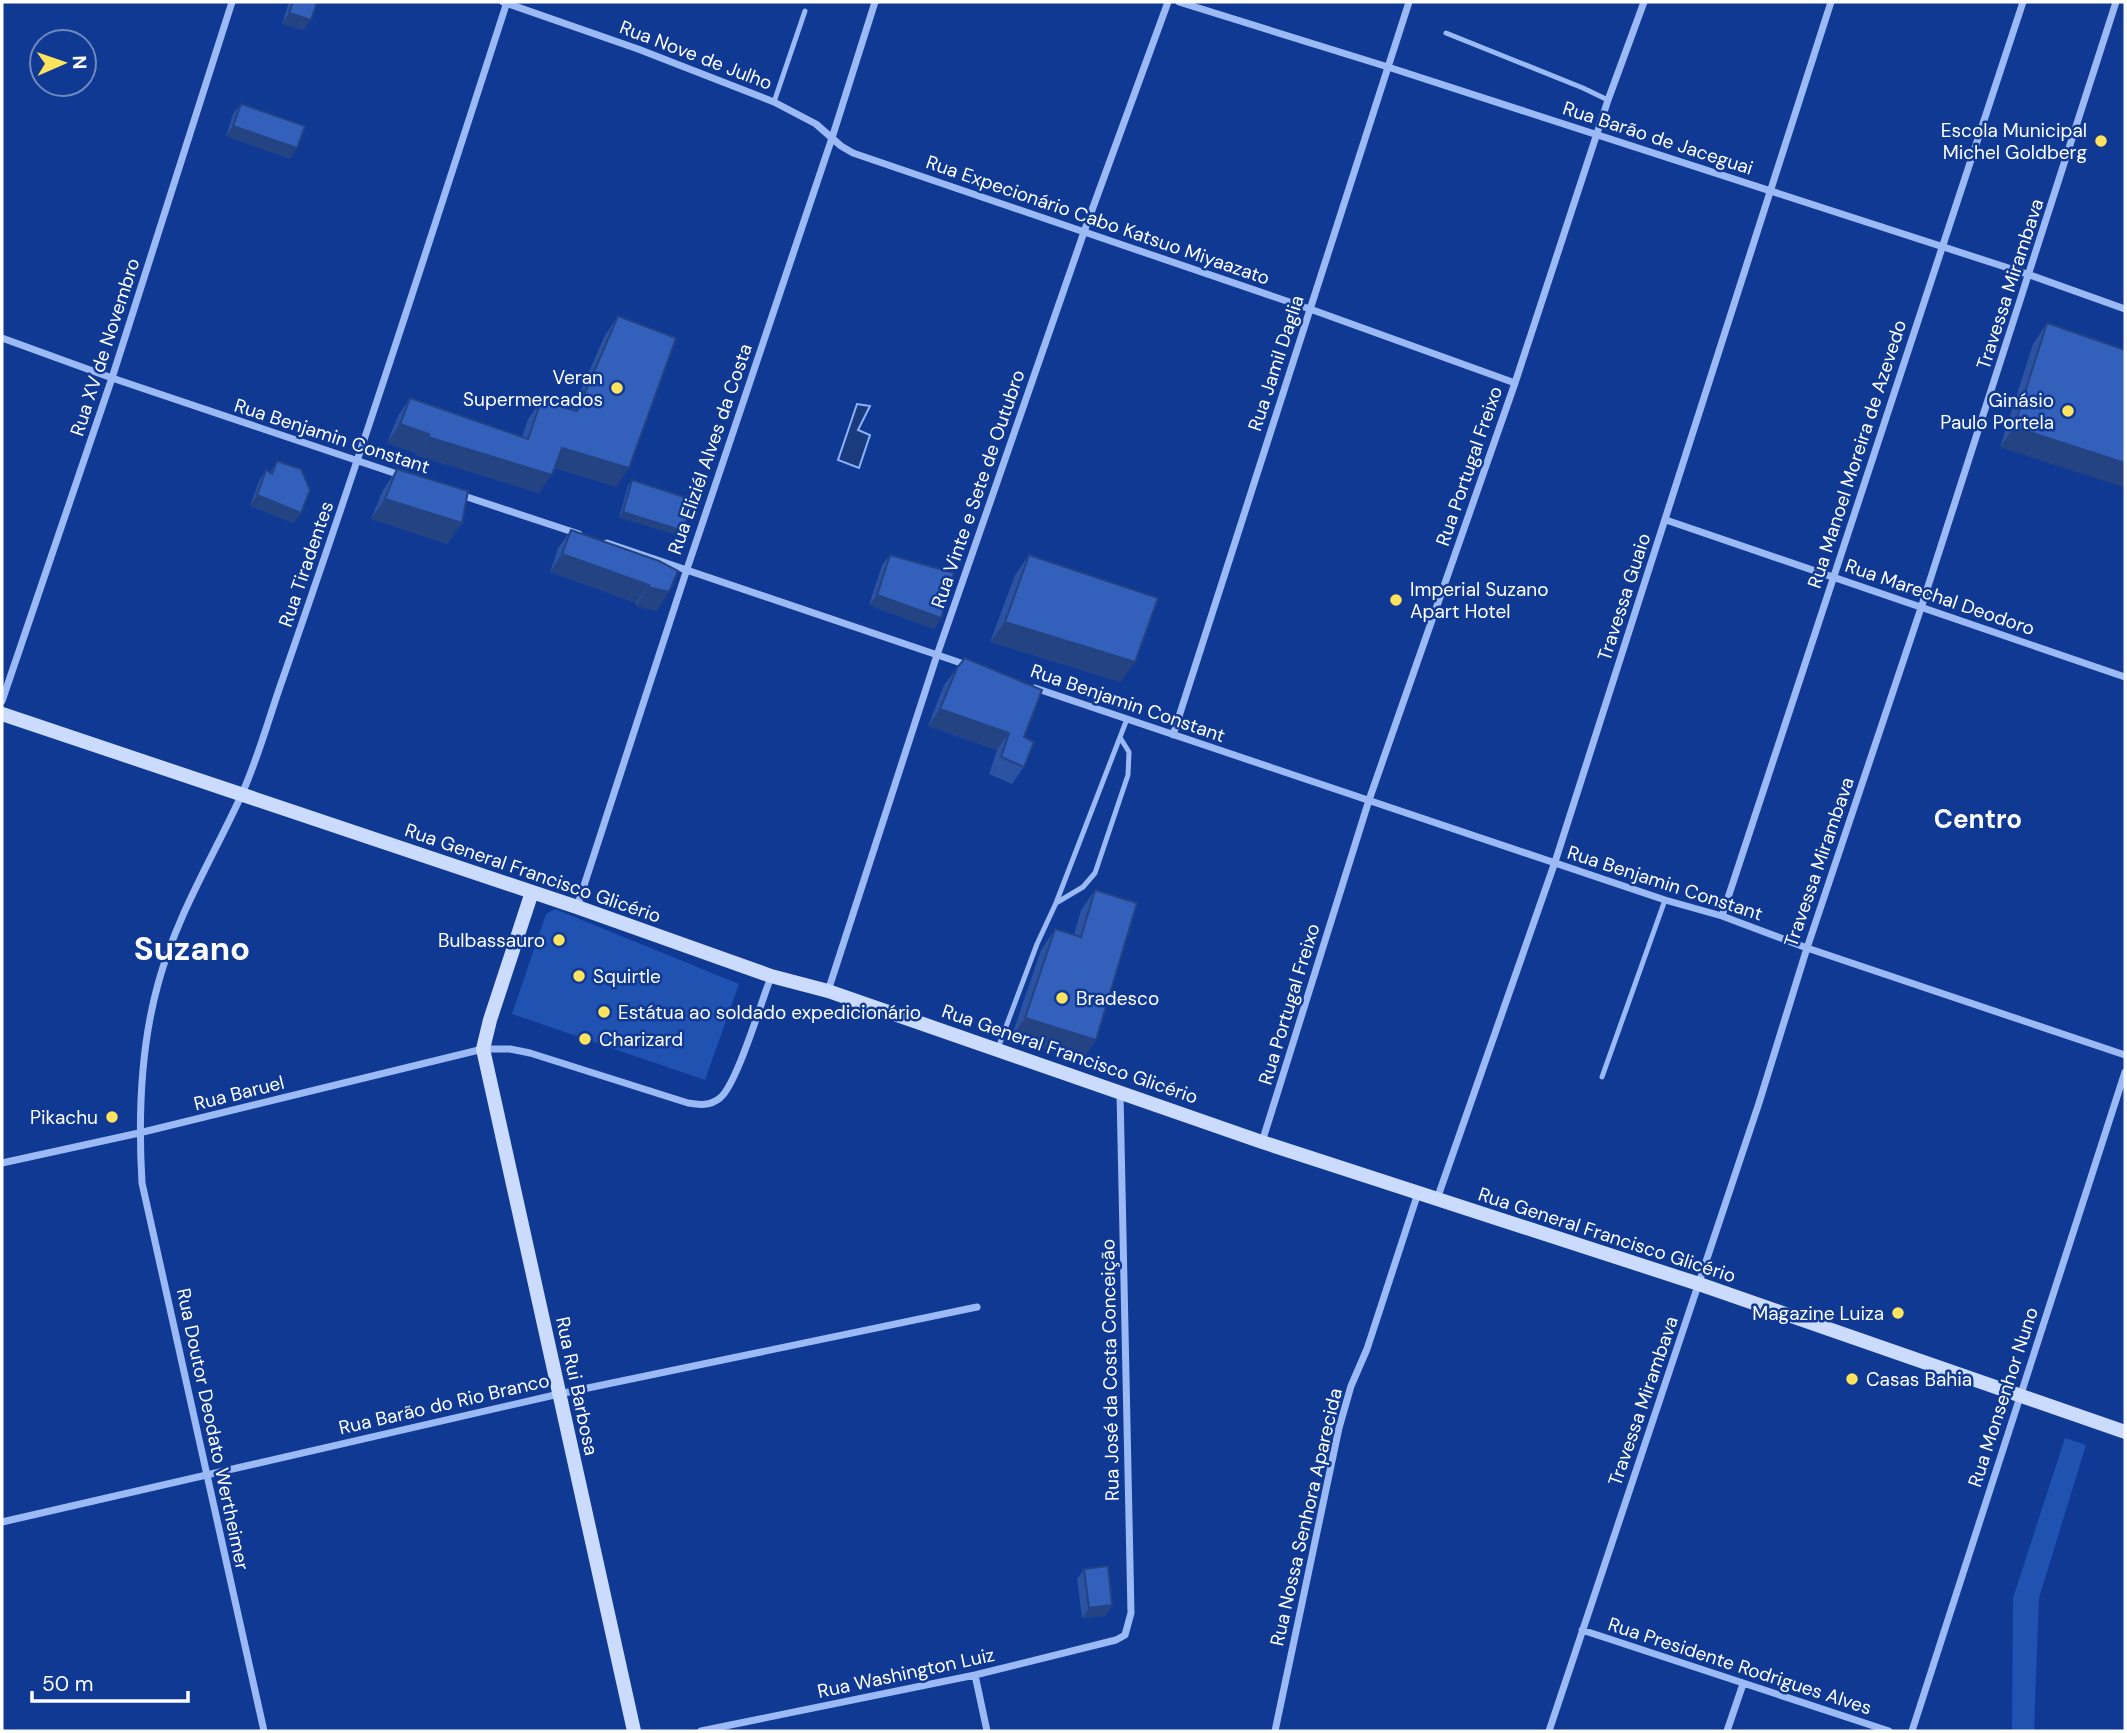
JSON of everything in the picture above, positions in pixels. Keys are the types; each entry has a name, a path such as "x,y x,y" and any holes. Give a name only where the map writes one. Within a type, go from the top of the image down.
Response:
{"main road":[{"name":"Rua General Francisco Glicério","path":"2,714 771,975 828,991 1262,1142 1699,1284 2125,1432"},
{"path":"483,1049 531,892"},
{"name":"Rua Rui Barbosa","path":"483,1049 634,1731"}],"street":[{"name":"Rua XV de Novembro","path":"2,701 112,379 232,2"},
{"name":"Rua Nove de Julho","path":"505,2 638,49 774,102 816,124 832,138"},
{"name":"Rua Tiradentes","path":"139,1133 147,1032 164,964 186,905 242,794 358,462 505,2"},
{"name":"Rua Eliziél Alves da Costa","path":"577,907 875,2"},
{"name":"Rua Vinte e Sete de Outubro","path":"828,991 937,655 1084,232 1168,2"},
{"name":"Rua Barão de Jaceguai","path":"1179,2 1388,66 2030,275 2125,309"},
{"name":"Rua Jamil Daglia","path":"1173,735 1409,2"},
{"name":"Rua Portugal Freixo","path":"1262,1142 1369,800 1515,383 1608,100 1644,2"},
{"name":"Travessa Guaio","path":"1437,1199 1555,862 1831,2"},
{"name":"Rua Manoel Moreira de Azevedo","path":"1721,916 2023,2"},
{"name":"Travessa Mirambava","path":"1549,1731 1922,608 2116,2"},
{"name":"Rua Expecionário Cabo Katsuo Miyaazato","path":"832,138 853,153 1310,309 1515,383"},
{"name":"Rua Benjamin Constant","path":"2,338 112,379 411,479"},
{"name":"Rua Benjamin Constant","path":"450,492 582,534"},
{"name":"Rua Marechal Deodoro","path":"1666,520 2125,677"},
{"path":"595,539 975,668"},
{"name":"Rua Benjamin Constant","path":"1026,685 1665,900 1721,916 1807,948 2125,1055"},
{"name":"Rua Baruel","path":"2,1163 139,1133 483,1049 510,1049 530,1053 688,1103 709,1105 727,1090 735,1074 771,975"},
{"name":"Rua Monsenhor Nuno","path":"1912,1731 2125,1072"},
{"name":"Rua José da Costa Conceição","path":"1116,1640 1125,1635 1131,1613 1119,1093"},
{"name":"Rua Doutor Deodato Wertheimer","path":"139,1133 142,1183 264,1731"},
{"name":"Rua Nossa Senhora Aparecida","path":"1275,1731 1339,1428 1351,1386 1367,1349 1419,1193"},
{"name":"Rua Barão do Rio Branco","path":"2,1522 559,1394 977,1307"},
{"name":"Rua Presidente Rodrigues Alves","path":"1582,1630 1889,1731"},
{"name":"Rua Washington Luiz","path":"701,1731 975,1675 1116,1640"},
{"path":"975,1675 987,1731"},
{"path":"1727,1731 1743,1684"}],"lane":[{"path":"774,102 805,11"},
{"path":"1446,33 1608,100"},
{"path":"998,1049 1037,944 1056,903 1128,719"},
{"path":"1056,903 1083,887 1095,873 1128,775 1129,752 1121,739"},
{"path":"1602,1077 1665,900"}],"shaded area":[{"path":"857,404 870,406 858,430 870,435 859,468 838,460"},
{"path":"555,909 739,984 705,1080 512,1014 546,914"},
{"path":"2065,1438 2086,1445 2039,1598 2034,1731 2012,1731 2013,1598"}],"building":[{"path":"293,2 317,2 311,20 289,13"},
{"path":"241,104 305,126 297,148 233,126"},
{"path":"618,316 676,338 629,468 562,448 552,475 428,437 429,434 400,424 410,398 528,439 541,401 577,411"},
{"name":"Ginásio Paulo Portela","path":"2047,323 2125,350 2125,463 2014,427"},
{"path":"277,461 301,469 310,490 301,513 257,495 266,470 272,474"},
{"path":"397,469 468,491 462,523 385,499"},
{"path":"632,480 693,500 683,531 623,512"},
{"path":"571,530 659,561 678,571 669,592 648,587 649,585 562,554"},
{"path":"890,555 954,573 941,618 877,595"},
{"path":"1029,555 1158,598 1135,662 1005,622"},
{"path":"965,658 1042,690 1024,737 1034,742 1024,767 1001,757 1009,733 940,709 957,668"},
{"name":"Bradesco","path":"1095,890 1137,903 1096,1040 1025,1018 1055,929 1081,937"},
{"path":"1108,1566 1112,1605 1089,1608 1084,1569"}],"place":[{"name":"Escola Municipal Michel Goldberg","path":"2101,141"},
{"name":"Veran Supermercados","path":"617,388"},
{"name":"Ginásio Paulo Portela","path":"2068,411"},
{"name":"Imperial Suzano Apart Hotel","path":"1396,600"},
{"name":"Bulbassauro","path":"559,940"},
{"name":"Squirtle","path":"579,976"},
{"name":"Bradesco","path":"1062,998"},
{"name":"Estátua ao soldado expedicionário","path":"604,1012"},
{"name":"Charizard","path":"585,1039"},
{"name":"Pikachu","path":"112,1117"},
{"name":"Magazine Luiza","path":"1898,1313"},
{"name":"Casas Bahia","path":"1852,1379"}],"district":[{"name":"Centro","path":"1978,819"},
{"name":"Suzano","path":"192,948"}]}
